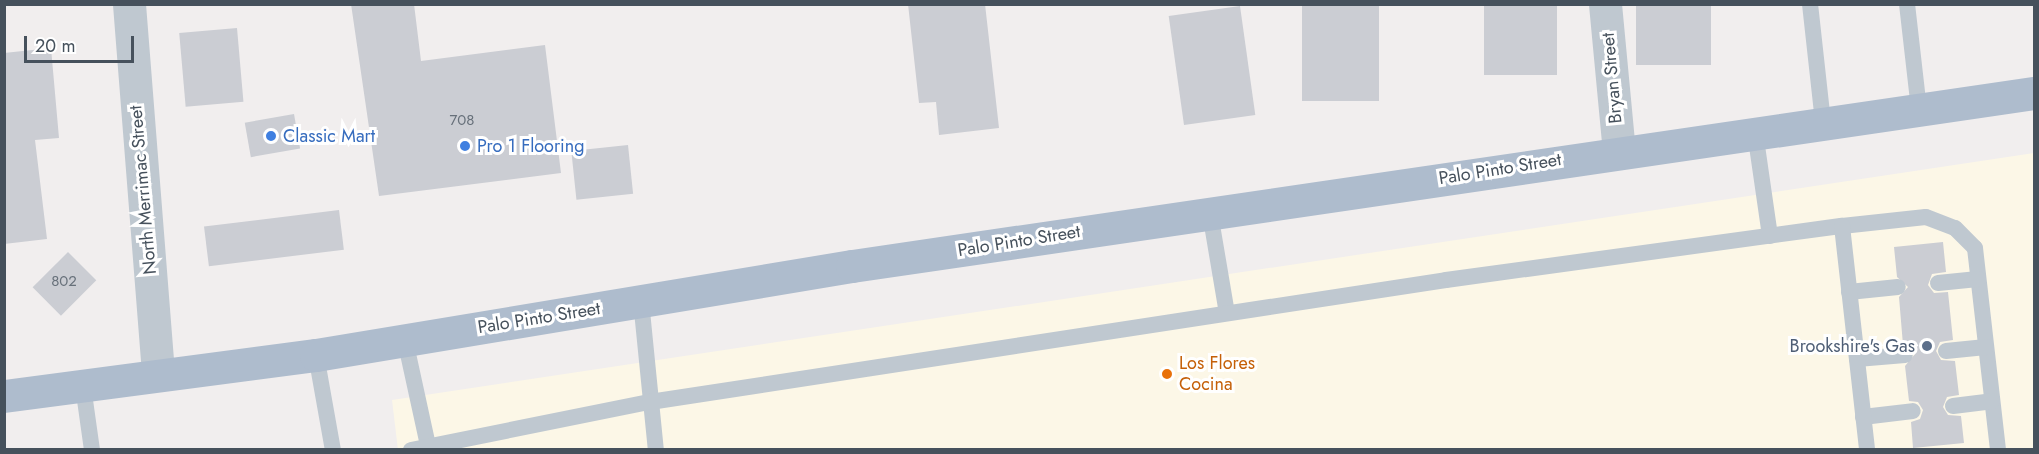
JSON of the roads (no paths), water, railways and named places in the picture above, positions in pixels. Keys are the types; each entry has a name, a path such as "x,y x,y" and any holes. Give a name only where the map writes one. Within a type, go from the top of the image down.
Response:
{"main road":[{"name":"Palo Pinto Street","path":"4,396 316,355 641,301 1210,213 1618,151 2034,93"}],"street":[{"name":"North Merrimac Street","path":"129,4 158,375"},
{"name":"Bryan Street","path":"1605,4 1618,151"}],"lane":[{"path":"1810,4 1824,123"},
{"path":"1907,4 1919,109"},
{"path":"1755,132 1770,236"},
{"path":"1210,213 1227,314"},
{"path":"411,450 650,402 1227,314 1842,226 1926,217 1956,228 1975,248 1998,450"},
{"path":"1842,226 1867,450"},
{"path":"1938,283 1978,279"},
{"path":"1849,292 1898,286"},
{"path":"641,301 656,450"},
{"path":"405,340 429,448"},
{"path":"1946,351 1986,347"},
{"path":"1857,359 1905,354"},
{"path":"316,355 333,450"},
{"path":"83,386 92,450"},
{"path":"1953,406 1992,401"},
{"path":"1863,417 1913,411"}],"place":[{"name":"Classic Mart","path":"271,136"},
{"name":"Pro 1 Flooring","path":"465,146"},
{"name":"Brookshire's Gas","path":"1927,346"},
{"name":"Los Flores Cocina","path":"1167,374"}]}
